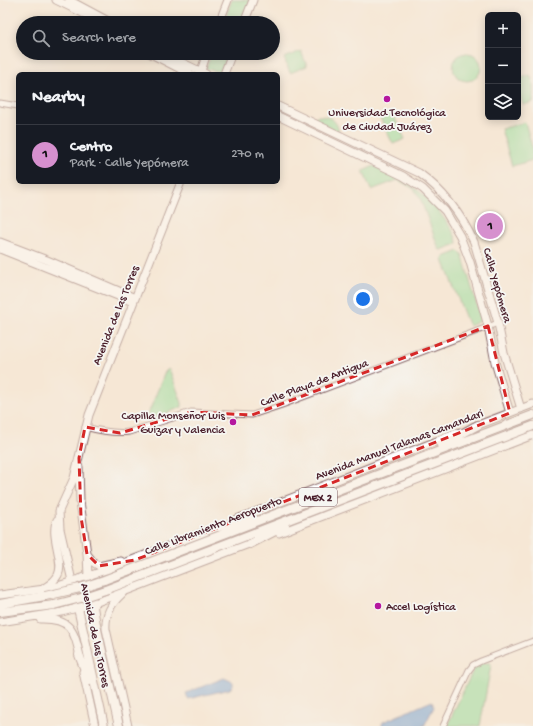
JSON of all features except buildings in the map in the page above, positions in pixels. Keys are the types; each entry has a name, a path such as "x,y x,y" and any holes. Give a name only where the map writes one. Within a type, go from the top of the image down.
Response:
{"highway":[{"name":"Calle Libramiento Aeropuerto","path":"44,593 80,588 104,580 412,460 533,415"},
{"path":"412,460 478,425"},
{"name":"Calle Libramiento Aeropuerto","path":"108,593 302,514 533,426"},
{"path":"219,527 294,506"},
{"path":"250,544 288,524 302,514"},
{"name":"Avenida de las Torres","path":"88,576 96,625 119,726"},
{"name":"Avenida de las Torres","path":"72,581 104,726"},
{"name":"MEX 2","path":"0,604 44,593"},
{"name":"MEX 2","path":"0,612 54,605 108,593"},
{"path":"81,624 88,620 96,625"},
{"path":"79,655 99,705"},
{"path":"114,702 123,706"}],"main road":[{"path":"56,0 89,16"},
{"path":"70,0 99,16"},
{"path":"221,16 228,0"},
{"path":"247,16 253,0"},
{"path":"163,60 186,72"},
{"path":"176,60 200,72"},
{"path":"202,72 205,60"},
{"path":"225,72 229,60"},
{"name":"Calle Yepómera","path":"280,107 412,170 432,182 444,194 462,219 474,242 521,409"},
{"name":"Calle Yepómera","path":"280,117 403,176 431,196 452,221 464,245 488,326 495,362 510,413"},
{"name":"Avenida de las Torres","path":"72,581 58,518 60,507 72,484 85,427 180,184"},
{"path":"0,242 47,260 134,300"},
{"path":"0,249 134,300"},
{"name":"Avenida Manuel Talamas Camandari","path":"0,595 44,593 52,588 135,560 370,466 533,404"},
{"path":"0,622 62,612 92,604 108,593 123,593 533,436"},
{"name":"Avenida de las Torres","path":"79,458 81,512 88,554 88,576"},
{"path":"44,593 55,579 59,571 55,530 55,523 58,518"},
{"path":"88,554 94,563 99,566 135,560"},
{"path":"106,570 99,577 98,581 108,593"},
{"path":"52,588 61,592 64,606 62,612"},
{"name":"Avenida de las Torres","path":"123,593 112,605 105,622 128,726"},
{"name":"Avenida de las Torres","path":"17,620 53,619 67,625 73,632 95,726"}],"street":[{"path":"0,103 16,106"},
{"name":"Calle Playa de Antigua","path":"85,427 120,433 129,432 191,412 252,415 282,406 498,323"},
{"path":"443,726 469,670 473,665 533,641"}],"highlighted area":[{"path":"488,326 510,413 135,560 99,566 87,554 81,517 79,458 85,427 120,433 191,412 252,415"}],"green space":[{"path":"232,0 251,0 244,16 226,16"},
{"path":"301,51 307,66 290,73 284,58"},
{"path":"467,53 477,57 481,67 477,77 467,81 457,77 453,67 457,57"},
{"path":"209,60 226,60 220,72 206,68"},
{"path":"530,75 533,83 533,102 523,105 521,99 521,78"},
{"path":"392,112 405,139 393,144 380,118"},
{"path":"319,116 330,118 335,122 339,132 313,120 315,117"},
{"path":"525,122 533,150 533,160 512,166 501,129"},
{"path":"374,166 406,182 425,196 450,226 457,244 441,250 439,249 420,198 414,189 398,180 371,190 363,171"},
{"path":"459,251 462,254 481,319 470,326 443,260 444,257"},
{"path":"168,369 182,403 182,407 149,420 147,417 165,372"},
{"path":"490,663 491,665 480,726 447,726 476,664"}],"water":[{"path":"224,678 233,682 233,686 230,689 188,699 186,693"},
{"path":"432,701 434,707 424,726 382,726 383,722"}],"place":[{"name":"Universidad Tecnológica de Ciudad Juárez","path":"387,99"},
{"name":"Centro","path":"490,226"},
{"name":"Capilla Monseñor Luis Guizar y Valencia","path":"233,422"},
{"name":"Accel Logística","path":"378,606"}]}
